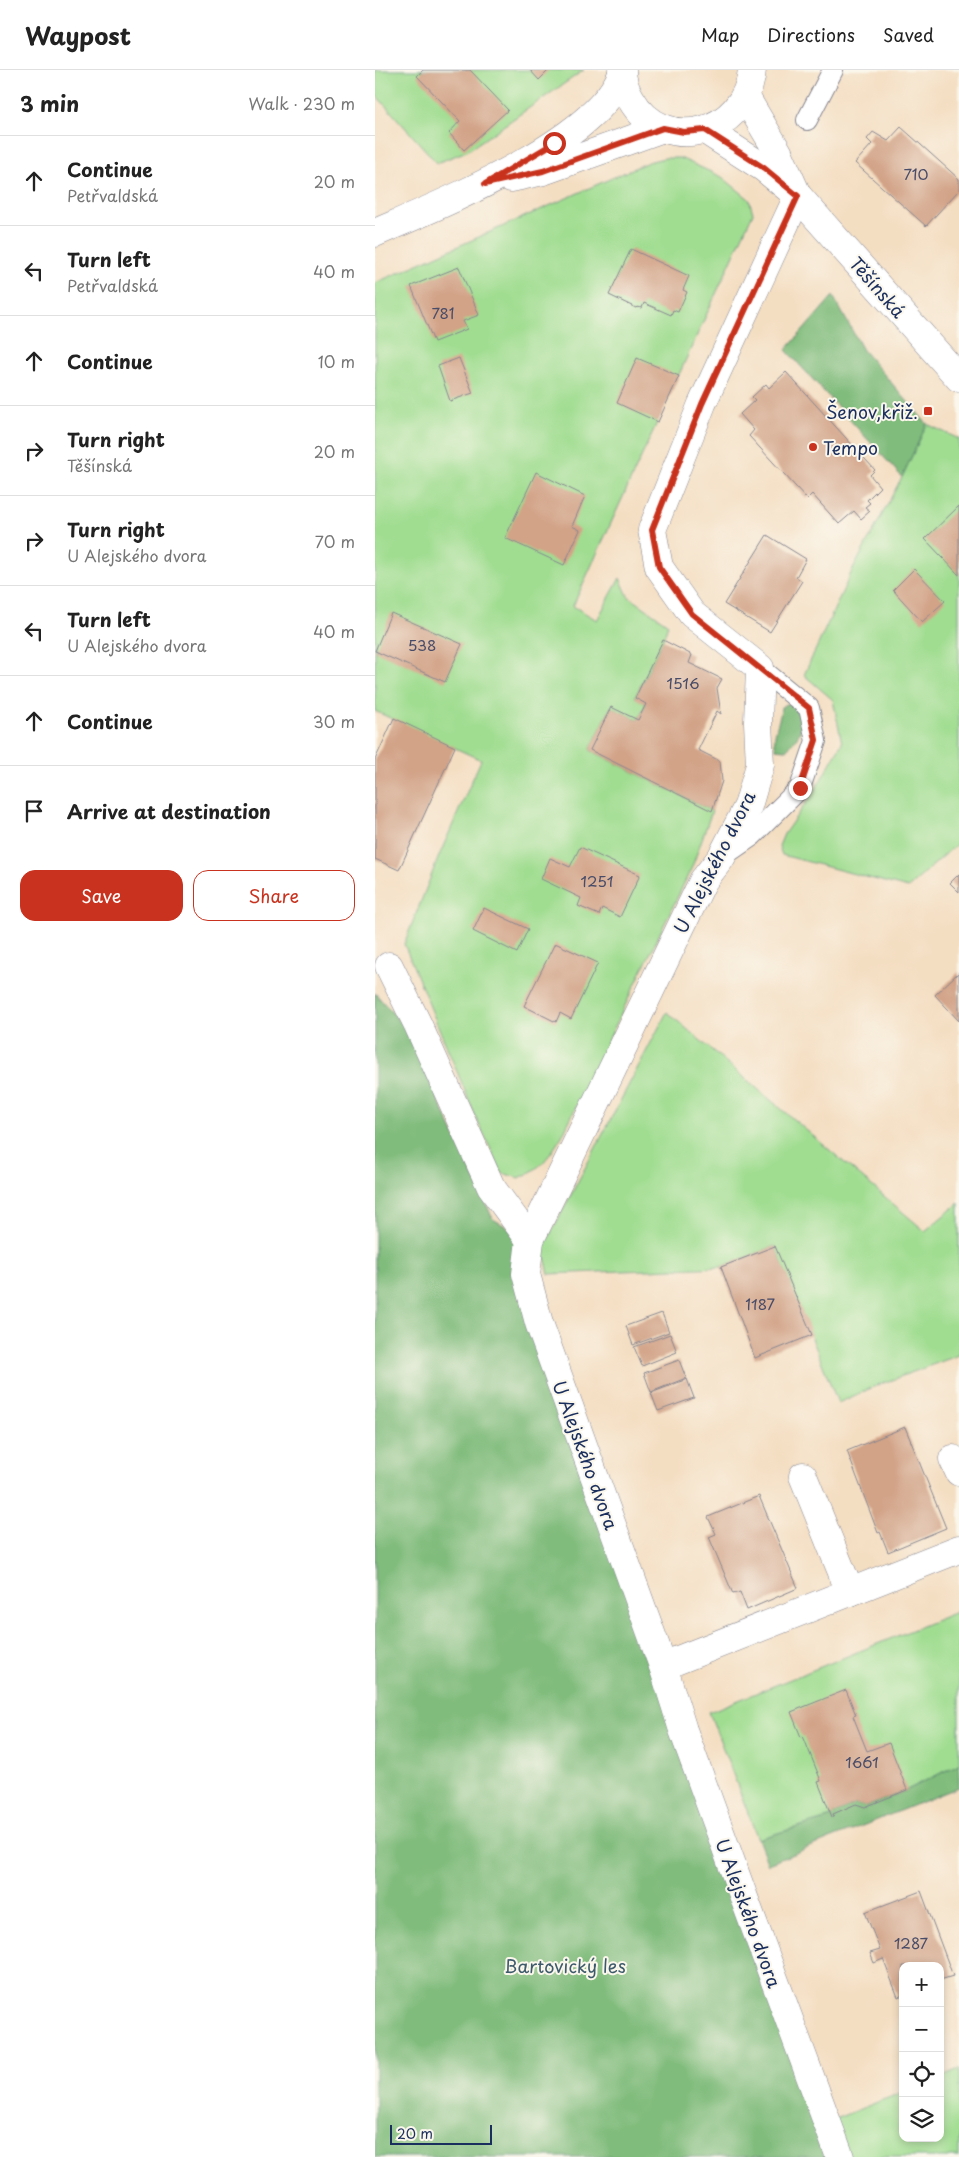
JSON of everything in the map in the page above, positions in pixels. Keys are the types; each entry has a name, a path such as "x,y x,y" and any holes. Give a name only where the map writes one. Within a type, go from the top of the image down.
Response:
{"street":[{"path":"622,72 625,85 635,106 663,128 684,132 705,130 729,117 738,108 745,96 751,81 752,70"},
{"path":"375,233 485,184 585,122 618,85 622,72"},
{"name":"Těšínská","path":"745,96 778,152 798,196"},
{"path":"485,184 543,171 663,128"},
{"name":"Těšínská","path":"705,130 764,168 798,196 959,378"},
{"path":"760,668 692,614 659,567 652,530 702,404 798,196"},
{"name":"U Alejského dvora","path":"760,668 758,722 760,765 747,806 721,858 703,881 530,1240 526,1274 539,1323 663,1666 683,1730 840,2157"},
{"path":"389,966 418,1025 491,1187 530,1240"},
{"path":"803,1476 850,1592"},
{"path":"663,1666 959,1549"}],"lane":[{"path":"807,120 833,70"},
{"path":"721,858 752,836 800,788 816,740 809,708 760,668"}],"green space":[{"path":"375,70 584,70 467,151 437,163 375,94"},
{"path":"664,158 680,158 722,177 749,199 753,213 573,606 597,620 620,578 628,596 668,624 663,640 635,697 646,704 638,720 611,707 590,750 712,811 692,867 562,1136 539,1166 519,1178 502,1173 478,1122 404,944 439,856 481,760 375,711 375,283 648,162"},
{"path":"833,296 863,350 927,424 902,477 786,350"},
{"path":"927,424 959,439 959,842 908,888 782,855 779,846 784,834 815,790 842,743 833,700 804,675 851,573 902,477"},
{"path":"791,702 800,716 800,732 786,750 776,749 775,733 781,707"},
{"name":"Bartovický les","path":"375,993 405,1027 493,1219 530,1240 526,1274 840,2157 375,2157"},
{"path":"667,1012 925,1231 959,1203 959,1355 878,1385 838,1403 775,1246 721,1267 549,1274 543,1248"},
{"path":"959,1611 959,1764 907,1790 865,1807 856,1804 832,1817 758,1839 709,1712"},
{"path":"959,1764 959,1787 768,1864 758,1839 832,1817 833,1814 856,1804 866,1807 907,1790"},
{"path":"959,2069 959,2157 840,2157 827,2122 899,2094 899,2142 944,2142 944,2075"}],"building":[{"path":"423,70 470,70 508,110 464,150 449,133 460,121 417,76"},
{"path":"530,70 549,70 539,80"},
{"path":"901,127 959,179 959,190 926,226 855,163 872,144 867,139 873,132 888,141"},
{"path":"631,249 689,276 683,290 687,292 678,312 673,310 671,315 644,303 642,308 636,308 609,295"},
{"path":"459,267 479,315 463,321 467,329 434,342 411,286"},
{"path":"459,358 473,393 450,401 438,366"},
{"path":"637,358 679,376 658,422 617,403"},
{"path":"786,372 875,470 870,475 880,487 867,500 870,503 865,507 870,511 861,519 854,511 839,524 812,494 807,499 749,436 754,430 740,414 755,400 752,397 766,384 769,388"},
{"path":"536,472 585,496 572,526 580,530 564,565 505,538"},
{"path":"959,506 959,575 925,539"},
{"path":"767,535 806,559 796,577 802,581 770,632 724,604"},
{"path":"914,569 945,601 922,622 893,590"},
{"path":"391,613 462,644 445,682 375,651"},
{"path":"663,640 692,655 689,663 722,679 717,688 721,714 717,711 698,750 720,761 722,781 712,811 590,750 611,707 638,720 646,704 635,698"},
{"path":"394,718 455,747 399,870 375,859 375,760"},
{"path":"580,847 640,875 620,917 602,908 599,915 578,906 581,898 541,879 550,858 570,867"},
{"path":"959,874 959,892 950,883"},
{"path":"484,908 528,929 517,953 473,931"},
{"path":"555,943 598,963 571,1019 560,1013 556,1022 524,1006"},
{"path":"959,972 959,1021 935,995"},
{"path":"775,1246 812,1335 755,1358 721,1267"},
{"path":"662,1313 669,1332 633,1345 626,1326"},
{"path":"670,1334 677,1352 642,1366 634,1347"},
{"path":"679,1360 686,1378 651,1392 644,1373"},
{"path":"687,1379 694,1398 658,1411 651,1393"},
{"path":"905,1427 946,1528 888,1552 880,1532 878,1533 847,1451"},
{"path":"759,1496 798,1588 747,1610 740,1592 733,1594 709,1537 716,1534 708,1517"},
{"path":"846,1690 856,1715 853,1716 867,1751 889,1743 907,1790 865,1807 856,1804 833,1814 834,1816 832,1817 818,1782 821,1781 791,1712"},
{"path":"921,1891 953,1976 944,1979 944,1962 899,1962 898,1997 883,1959 874,1963 870,1953 880,1950 865,1912"}],"place":[{"name":"Šenov,křiž.","path":"928,411"},
{"name":"Tempo","path":"813,447"}],"route":[{"path":"554,143 485,184 543,171 663,128 684,132 705,130 764,168 798,196 772,248 702,404 652,530 659,567 692,614 809,708 816,740 800,788"}]}
